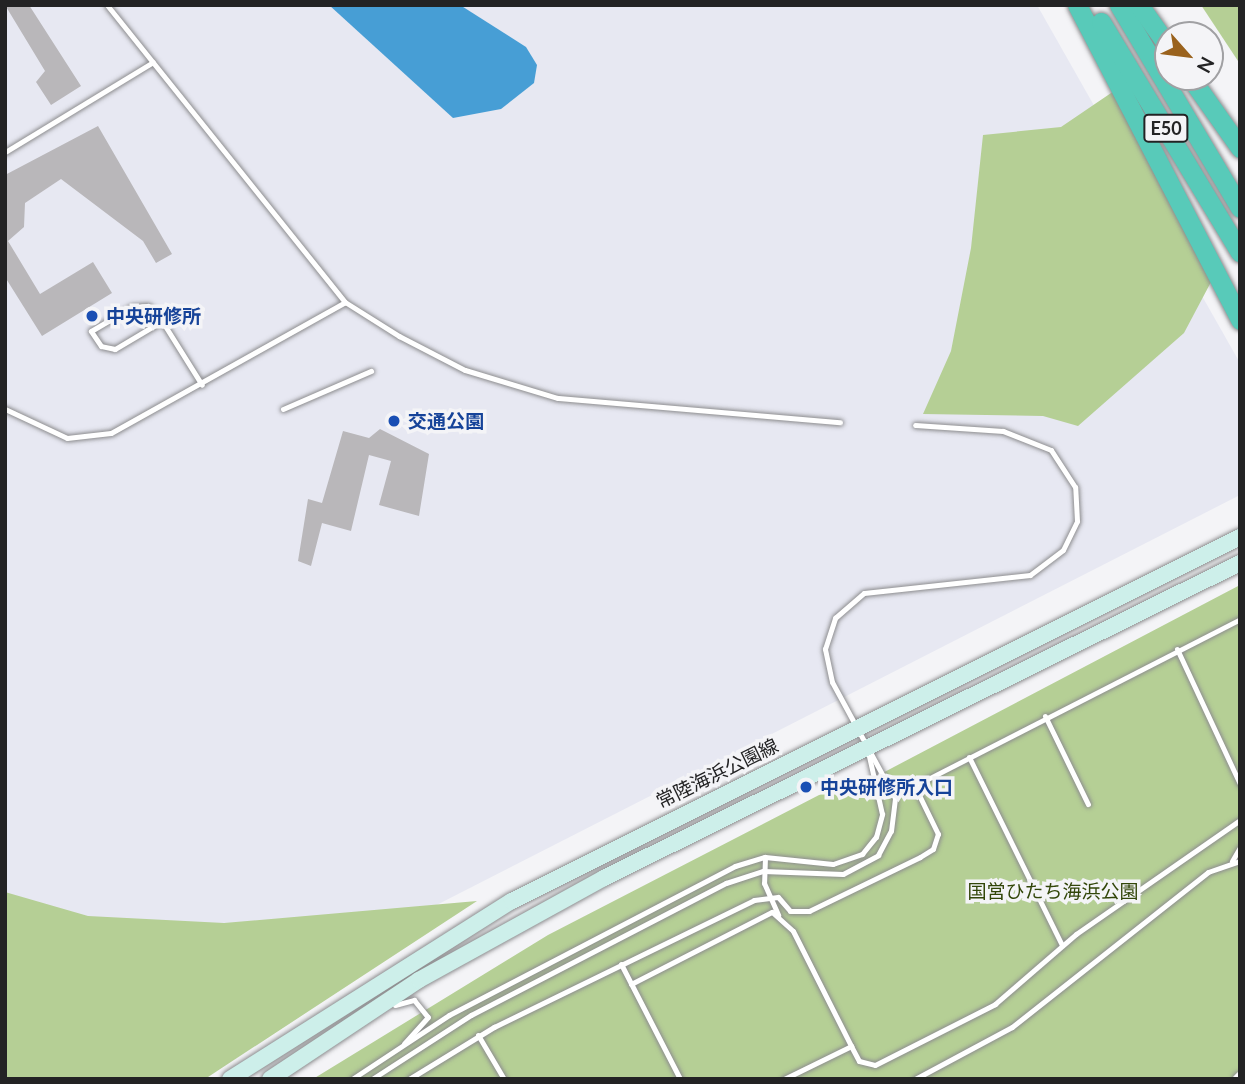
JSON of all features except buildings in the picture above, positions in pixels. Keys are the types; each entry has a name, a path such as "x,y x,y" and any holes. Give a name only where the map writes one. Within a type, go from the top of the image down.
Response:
{"highway":[{"path":"1077,5 1240,320"},
{"name":"E50","path":"1091,5 1240,251"},
{"name":"E50","path":"1119,5 1240,208"},
{"path":"1139,5 1154,26"},
{"path":"1200,91 1240,148"}],"main road":[{"name":"常陸海浜公園線","path":"230,1079 512,901 1240,537"},
{"path":"270,1079 369,1012 580,890 1240,564"}],"lane":[{"path":"107,5 345,302 441,359 526,391 840,422"},
{"path":"5,152 153,62"},
{"path":"5,409 44,433 88,438 134,423 345,302"},
{"path":"162,321 115,349 101,346 91,331 139,304 162,321 202,385"},
{"path":"283,409 371,371"},
{"path":"372,1079 471,1014 726,883 762,871 843,874 878,855 891,831 895,798 866,747 826,662 827,636 842,608 864,593 1030,575 1063,550 1077,521 1075,486 1051,450 1003,431 915,425"},
{"path":"767,895 790,911 809,911 933,849 938,834 917,788 1045,716 1240,619"},
{"path":"1177,649 1240,784"},
{"path":"1045,716 1088,804"},
{"path":"352,1079 468,1004 735,866 765,857 833,864 869,848 882,814 866,747"},
{"path":"969,757 1062,945"},
{"path":"790,911 793,930 859,1061 875,1065 995,1004 1062,945 1240,820"},
{"path":"1232,861 1240,847"},
{"path":"765,857 762,871 767,895 778,915 793,930"},
{"path":"915,1079 1012,1027 1208,872 1232,861 1240,861"},
{"path":"409,1079 478,1035 767,895"},
{"path":"631,984 768,913 778,915"},
{"path":"621,964 680,1079"},
{"path":"369,1012 383,1013 408,999 428,1017 390,1055"},
{"path":"478,1035 503,1079"},
{"path":"784,1079 851,1046"}],"shaded area":[{"path":"5,5 1037,5 1240,363 1240,495 270,990 5,1025"}],"green space":[{"path":"1201,5 1240,5 1240,64 1224,40 1224,21 1212,21"},
{"path":"1114,91 1211,282 1184,333 1078,426 1043,416 923,414 951,351 971,248 983,135 1061,127"},
{"name":"国営ひたち海浜公園","path":"1240,585 1240,1079 313,1079 548,935 850,779 873,778"},
{"path":"5,892 88,916 224,923 477,901 205,1079 5,1079"}],"water":[{"path":"329,5 460,5 526,47 537,65 534,83 501,109 453,118"}],"place":[{"name":"中央研修所","path":"92,316"},
{"name":"交通公園","path":"394,421"},
{"name":"中央研修所入口","path":"806,787"}]}
